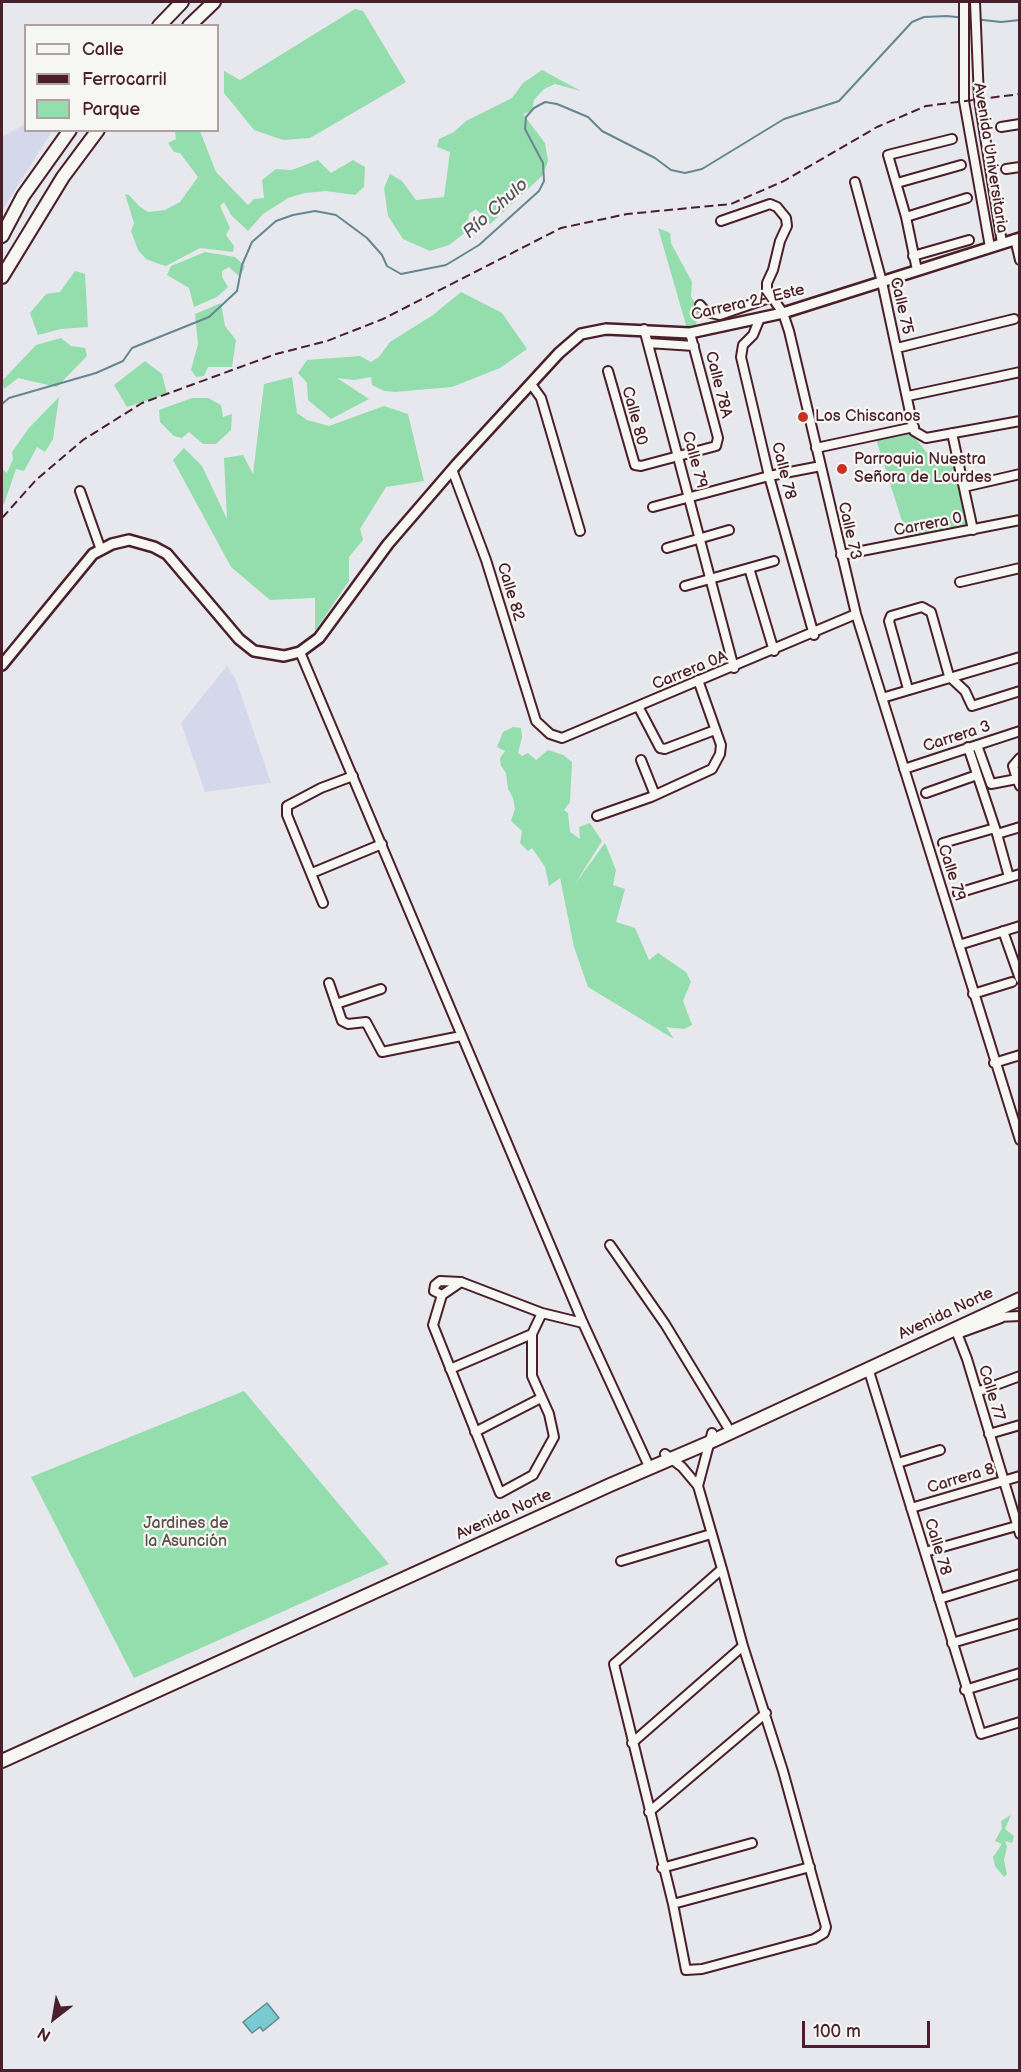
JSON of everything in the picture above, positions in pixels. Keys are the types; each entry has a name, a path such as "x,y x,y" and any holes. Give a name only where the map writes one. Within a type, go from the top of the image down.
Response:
{"main road":[{"path":"161,24 182,2"},
{"path":"191,24 214,2"},
{"path":"2,236 23,196 69,132"},
{"path":"2,277 63,177 97,132"},
{"name":"Avenida Norte","path":"710,1438 727,1426 1020,1291"},
{"name":"Avenida Norte","path":"2,1761 668,1456 956,1331 1020,1299"},
{"name":"Avenida Norte","path":"2,1753 647,1462 668,1456"}],"street":[{"name":"Avenida Universitaria","path":"964,2 964,101 990,247"},
{"name":"Avenida Universitaria","path":"975,2 979,99 1002,243"},
{"path":"1001,127 1020,123"},
{"path":"917,270 906,217 888,155 952,139"},
{"path":"897,183 961,165"},
{"path":"1006,169 1020,167"},
{"name":"Calle 75","path":"855,182 882,282 914,427 920,436 926,438 952,433"},
{"path":"906,217 967,198"},
{"path":"721,221 762,205 770,204 783,212 787,226 780,241 773,270 766,283 783,313"},
{"name":"Carrera 2A Este","path":"300,652 319,638 388,544 455,468 560,352 581,334 606,329 644,329 690,333 783,313 1017,239"},
{"path":"1017,239 1020,260"},
{"path":"913,256 969,240"},
{"path":"700,304 706,312 720,315 772,297"},
{"name":"Calle 73","path":"783,313 856,614"},
{"name":"Calle 78","path":"760,318 753,335 741,350 769,476 814,634"},
{"path":"897,348 1014,319"},
{"name":"Calle 79","path":"644,329 680,456 734,668"},
{"name":"Calle 78A","path":"680,456 717,444 690,333"},
{"path":"648,343 694,346"},
{"name":"Calle 80","path":"608,371 633,463 637,466 680,456"},
{"path":"908,396 1020,372"},
{"path":"531,384 541,399 546,414 580,531"},
{"path":"973,530 952,433 1020,421"},
{"path":"816,448 914,427"},
{"path":"653,507 769,476 821,466"},
{"name":"Calle 82","path":"455,468 536,721"},
{"path":"964,487 1020,474"},
{"path":"80,491 101,550"},
{"name":"Carrera 0","path":"841,555 1020,520"},
{"path":"667,548 729,530"},
{"path":"2,665 72,576 93,554 129,540 154,547 167,554 247,646 261,653 284,656 300,652 583,1323 647,1462"},
{"path":"685,586 774,561"},
{"path":"749,568 774,651"},
{"path":"960,582 1020,568"},
{"path":"908,689 889,621 891,616 922,607 932,612 950,676 965,692 972,706 1020,691"},
{"name":"Calle 79","path":"856,614 994,1063 1020,1140"},
{"name":"Carrera 0A","path":"536,721 542,729 562,738 734,668 856,614"},
{"path":"882,698 1020,657"},
{"path":"597,816 655,795 712,769 720,754 721,745 698,681"},
{"path":"638,706 660,748 665,749 715,730"},
{"name":"Carrera 3","path":"903,769 1020,731"},
{"path":"978,745 991,784 1018,783 1013,766 1016,759 1020,758"},
{"path":"968,747 1010,877"},
{"path":"640,760 655,795"},
{"path":"926,793 977,775"},
{"path":"322,903 312,873 286,815 288,806 321,788 353,776"},
{"path":"943,843 1020,826"},
{"path":"312,873 382,844"},
{"path":"958,893 1020,874"},
{"path":"959,945 1020,927"},
{"path":"974,994 1016,980 1003,932"},
{"path":"329,983 344,1023 362,1021 368,1024 382,1052 461,1036"},
{"path":"336,1004 381,989"},
{"path":"994,1063 1020,1055"},
{"path":"610,1245 665,1324 727,1426"},
{"path":"442,1295 434,1292 435,1285 440,1281 461,1282 542,1313 583,1323"},
{"path":"461,1282 442,1295 433,1325 500,1494 533,1475 554,1437 549,1414 532,1376 532,1334 542,1313"},
{"path":"984,1315 1001,1318"},
{"path":"956,1331 1001,1318 1020,1316"},
{"name":"Calle 77","path":"956,1331 1020,1534"},
{"path":"450,1369 532,1334"},
{"name":"Calle 78","path":"868,1368 981,1734 1020,1722"},
{"path":"976,1392 1020,1376"},
{"path":"475,1432 541,1398"},
{"path":"989,1434 1020,1425"},
{"path":"710,1438 698,1486 722,1569 743,1646 766,1713 826,1926 824,1933 814,1939 713,1966 686,1970 673,1904 662,1868 614,1664 722,1569"},
{"path":"898,1463 940,1450"},
{"path":"668,1456 698,1486"},
{"name":"Carrera 8","path":"911,1508 1020,1476"},
{"path":"925,1552 1018,1525"},
{"path":"621,1561 711,1534"},
{"path":"939,1599 1020,1574"},
{"path":"952,1643 1020,1623"},
{"path":"632,1743 743,1646"},
{"path":"966,1690 1020,1673"},
{"path":"649,1812 766,1713"},
{"path":"662,1868 752,1843"},
{"path":"673,1904 810,1867"}],"shaded area":[{"path":"24,125 24,132 51,132 2,211 2,137"},
{"path":"227,666 236,680 271,783 205,792 181,723"}],"green space":[{"path":"355,9 363,11 406,82 310,138 283,140 254,130 224,93 224,71 240,80"},
{"path":"542,70 581,91 555,84 544,89 534,100 532,111 523,114 545,143 548,161 543,175 490,224 476,209 469,214 466,232 449,245 430,251 403,239 388,216 384,188 390,174 402,181 416,200 444,197 450,152 437,147 439,139 454,132 466,121 512,98 523,83"},
{"path":"175,132 200,132 216,172 248,205 254,199 264,198 262,180 276,169 292,170 318,160 331,173 353,160 365,167 364,187 355,195 326,191 305,193 288,198 263,214 248,231 231,215 224,202 220,206 230,228 226,235 234,246 233,252 200,248 166,266 146,259 138,250 131,231 134,223 125,194 148,212 165,210 180,202 198,177 180,153 174,152 168,143 176,139"},
{"path":"658,228 670,233 671,243 692,282 691,297 699,308 695,330 688,332"},
{"path":"205,252 235,257 245,266 240,277 229,267 222,271 222,277 228,287 217,297 194,307 189,288 167,275 171,266"},
{"path":"75,271 85,274 88,327 61,329 38,335 30,313 46,294 60,292"},
{"path":"461,292 502,313 527,349 500,368 452,387 395,392 384,391 372,385 371,377 354,380 337,378 369,399 331,419 308,400 307,383 298,373 307,360 360,356 371,362 379,357 390,342 433,315"},
{"path":"221,303 225,326 236,340 232,367 208,367 204,376 196,377 191,370 198,344 195,314"},
{"path":"61,338 71,346 85,348 87,356 57,387 18,378 4,389 2,381 36,345"},
{"path":"145,361 162,374 167,394 127,407 114,385"},
{"path":"292,377 297,413 307,420 329,426 384,406 408,414 424,481 386,487 360,529 363,540 349,557 349,581 315,631 315,598 270,600 231,567 173,460 184,448 202,466 227,519 224,458 243,455 253,474 264,384"},
{"path":"59,397 53,439 45,452 37,447 24,471 16,469 4,504 2,503 2,469 7,473 13,459 12,452 29,428"},
{"path":"192,398 208,398 221,405 223,417 232,414 231,430 216,444 203,444 189,432 182,438 174,436 160,422 159,410"},
{"path":"909,431 928,454 942,466 954,464 968,528 908,540 876,439"},
{"path":"513,727 521,728 522,737 518,753 522,756 528,753 536,760 548,750 563,755 572,762 570,802 564,810 568,813 570,832 580,839 579,827 590,823 602,841 575,884 605,843 616,870 613,885 625,889 616,922 635,928 649,960 658,953 686,972 691,982 683,1001 692,1025 684,1029 666,1027 674,1039 588,987 574,947 560,878 549,886 545,867 532,848 528,851 520,843 522,831 511,821 515,809 500,758 505,751 497,747 503,732"},
{"name":"Jardines de la Asunción","path":"244,1391 389,1564 134,1678 31,1477"},
{"path":"1011,1815 1005,1829 1014,1836 1012,1843 1005,1841 1007,1847 1004,1860 1007,1874 1004,1877 995,1866 993,1857 1002,1844 995,1841 1002,1828 1001,1821"}],"water":[{"path":"267,2003 279,2018 263,2031 260,2027 252,2033 243,2022"}],"waterway":[{"name":"Río Chulo","path":"2,404 9,398 96,373 123,361 132,348 209,317 237,291 242,265 252,242 276,221 293,215 315,211 336,215 367,238 382,255 387,266 401,274 446,265 479,245 539,191 544,181 543,163 525,129 526,117 534,108 545,102 557,104 588,117 602,131 655,158 671,170 685,173 702,169 784,119 839,101 912,22 924,17 947,16 1001,22 1020,20"}],"railway":[{"path":"2,518 36,480 83,440 142,403 276,354 327,341 383,319 561,228 627,214 731,204 784,181 877,127 926,106 1020,94"}],"place":[{"name":"Los Chiscanos","path":"803,417"},
{"name":"Parroquia Nuestra Señora de Lourdes","path":"842,469"}]}
